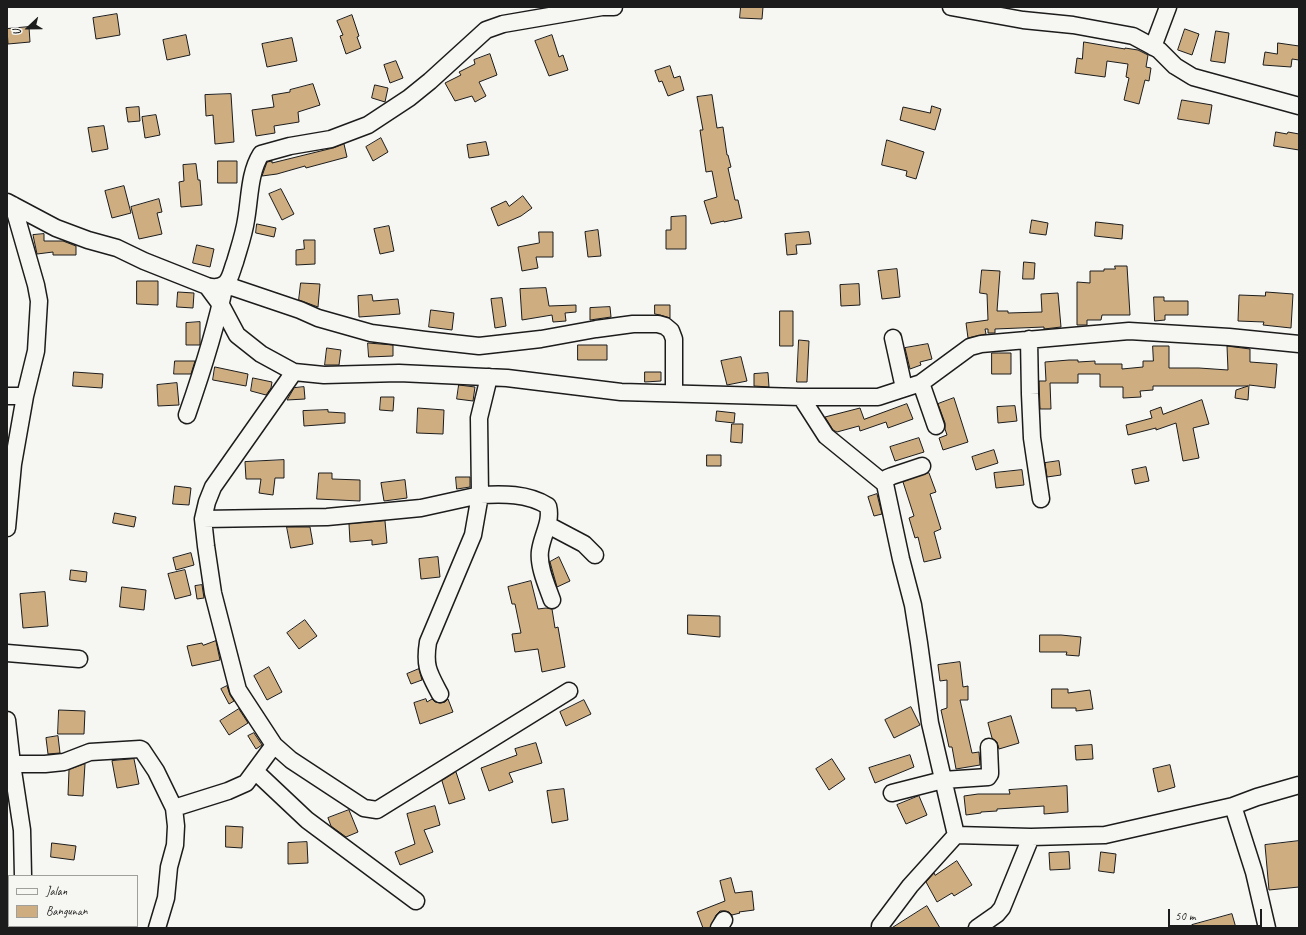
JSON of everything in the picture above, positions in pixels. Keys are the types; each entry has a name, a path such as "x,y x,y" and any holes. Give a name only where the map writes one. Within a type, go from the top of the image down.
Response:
{"street":[{"path":"187,415 204,364 225,284 230,276 241,241 246,221 253,171 260,154 290,146 330,139 368,125 409,98 486,30 504,24 602,7 614,7"},
{"path":"951,7 1023,20 1073,25 1133,36 1159,50 1175,66 1193,77 1299,106"},
{"path":"1153,47 1168,7"},
{"path":"10,204 56,228 88,240 117,248 144,261 207,286 213,288 225,284 300,310 318,318 371,332 479,346 541,339 633,324 658,324 665,326 671,331 674,339 674,393"},
{"path":"7,528 13,464 25,396 36,351 39,300 36,285 10,204"},
{"path":"207,286 237,335 261,354 294,372 324,375 399,373 507,378 621,392 801,397 878,397 921,383 970,347 981,344 1029,339 1129,332 1229,337 1299,344"},
{"path":"893,338 904,388"},
{"path":"1029,339 1032,438 1041,499"},
{"path":"294,372 213,487 207,502 203,519 213,593 238,690 274,745 291,760 364,808 377,810 569,691"},
{"path":"440,694 427,669 426,655 428,642 472,535 480,495 479,418 489,377"},
{"path":"921,383 936,426"},
{"path":"7,396 25,396"},
{"path":"801,397 826,436 884,484 913,605 930,723 956,835"},
{"path":"884,484 887,478 922,466"},
{"path":"203,519 327,517 422,508 480,495 507,494 524,497 541,502 548,506 550,514 540,552 543,572 552,600"},
{"path":"548,525 584,544 595,555"},
{"path":"7,654 79,659"},
{"path":"7,720 9,764 22,830 24,875"},
{"path":"174,808 228,791 246,783 274,745"},
{"path":"892,793 943,780 988,777 990,774 989,747"},
{"path":"9,764 45,764 64,762 90,752 142,750 150,760 174,808 176,826 175,845 169,867 166,898 157,928"},
{"path":"255,770 307,820 416,901"},
{"path":"880,926 910,886 956,835 1031,837 1105,835 1233,806 1257,797 1299,785"},
{"path":"1233,806 1254,872 1267,928"},
{"path":"977,928 997,914 1002,908 1031,837"}],"building":[{"path":"741,7 763,7 762,19 740,18"},
{"path":"117,14 120,35 96,39 93,18"},
{"path":"352,15 359,36 357,37 361,48 346,54 340,36 343,35 337,21"},
{"path":"29,27 30,42 8,44 7,29"},
{"path":"1185,29 1199,34 1192,55 1178,50"},
{"path":"1216,31 1229,33 1225,63 1211,61"},
{"path":"186,35 190,55 167,60 163,40"},
{"path":"552,35 559,57 563,55 568,70 549,76 535,41"},
{"path":"292,38 297,61 267,67 262,44"},
{"path":"1084,42 1138,50 1148,55 1146,67 1151,68 1149,81 1145,80 1139,104 1124,100 1129,78 1126,77 1128,64 1107,61 1105,77 1075,73 1077,58 1082,59"},
{"path":"1278,43 1299,46 1299,60 1292,59 1291,67 1263,65 1265,52 1277,54"},
{"path":"490,54 497,75 479,82 486,96 475,102 472,96 455,101 445,83 461,75 459,72 475,64 474,60"},
{"path":"396,61 403,78 390,83 384,65"},
{"path":"670,66 674,78 680,76 684,90 668,96 662,81 659,82 655,71"},
{"path":"313,84 320,105 298,112 299,122 274,126 275,133 256,136 252,110 274,107 272,95 290,92 290,90"},
{"path":"375,85 388,88 385,102 372,98"},
{"path":"231,94 234,142 215,144 213,115 206,116 205,95"},
{"path":"712,95 717,128 723,127 727,155 731,167 728,168 735,200 738,200 742,218 711,224 704,201 717,197 712,171 706,172 700,130 703,130 697,97"},
{"path":"1182,100 1212,105 1209,124 1178,119"},
{"path":"932,106 941,109 935,130 900,120 903,107 930,113"},
{"path":"139,107 140,121 128,122 126,108"},
{"path":"156,115 160,135 145,138 142,117"},
{"path":"104,126 108,149 92,152 88,128"},
{"path":"1276,132 1299,134 1299,150 1274,146"},
{"path":"381,138 388,152 373,161 366,147"},
{"path":"887,140 924,152 916,179 906,176 907,171 882,165"},
{"path":"486,142 489,155 469,158 467,145"},
{"path":"344,144 347,157 306,168 305,166 277,174 262,176 267,162 272,161 272,163"},
{"path":"218,161 237,161 237,183 218,183"},
{"path":"196,164 198,180 200,180 202,205 181,207 179,182 184,181 183,165"},
{"path":"124,186 131,213 112,218 105,191"},
{"path":"281,189 294,214 282,220 269,194"},
{"path":"523,196 532,208 521,216 498,226 491,208 506,201 509,206"},
{"path":"159,199 162,212 157,213 162,234 139,239 131,207"},
{"path":"686,216 686,249 666,249 666,230 671,230 671,217"},
{"path":"1032,220 1048,223 1046,235 1030,233"},
{"path":"1096,222 1123,225 1122,239 1095,236"},
{"path":"257,224 276,228 274,237 256,233"},
{"path":"389,226 394,251 380,254 374,229"},
{"path":"598,230 601,256 588,257 585,232"},
{"path":"539,232 553,232 553,257 536,257 538,268 522,271 518,247 539,243"},
{"path":"809,232 811,244 796,245 797,254 787,255 785,234"},
{"path":"44,234 44,241 63,241 76,246 76,255 53,255 53,252 37,254 33,235"},
{"path":"304,240 315,240 315,264 296,265 296,250 304,249"},
{"path":"197,245 214,249 210,267 193,263"},
{"path":"1024,262 1035,263 1034,279 1023,279"},
{"path":"1115,266 1127,266 1130,315 1102,315 1101,320 1087,320 1087,325 1077,325 1077,282 1090,283 1090,271 1115,269"},
{"path":"897,269 900,297 882,299 878,271"},
{"path":"982,270 1000,271 997,311 1008,311 1008,313 1042,312 1041,294 1058,293 1061,327 1044,329 1044,327 995,329 995,333 988,333 988,329 985,329 986,334 968,338 966,323 988,320 987,294 980,293"},
{"path":"137,281 158,281 158,305 137,304"},
{"path":"301,283 320,284 318,307 299,300"},
{"path":"859,284 860,305 841,306 840,285"},
{"path":"546,288 549,306 576,305 576,312 565,313 566,321 553,322 552,315 522,320 520,289"},
{"path":"178,292 194,293 193,308 177,307"},
{"path":"1266,292 1293,294 1291,328 1263,325 1264,322 1238,321 1239,295 1265,296"},
{"path":"372,295 373,301 398,299 400,314 359,317 358,296"},
{"path":"1154,297 1164,297 1164,301 1188,301 1188,315 1165,315 1165,320 1155,321"},
{"path":"502,298 506,326 495,328 491,299"},
{"path":"655,305 670,305 670,318 655,314"},
{"path":"610,307 611,317 590,320 590,308"},
{"path":"431,310 454,313 452,330 429,327"},
{"path":"780,311 793,311 793,346 780,346"},
{"path":"200,322 200,345 186,345 186,323"},
{"path":"799,340 809,341 807,382 797,382"},
{"path":"368,343 393,345 393,356 369,357"},
{"path":"928,344 932,359 920,362 921,365 910,369 905,348"},
{"path":"578,345 607,345 607,360 578,360"},
{"path":"1153,346 1169,346 1169,368 1228,370 1227,346 1250,349 1250,362 1277,364 1275,388 1249,385 1248,400 1235,398 1236,390 1248,386 1153,386 1153,390 1140,391 1141,397 1123,398 1123,387 1100,387 1100,374 1078,374 1078,383 1050,383 1051,409 1040,409 1039,381 1046,381 1045,362 1078,360 1078,362 1095,361 1095,364 1122,364 1122,369 1143,367 1143,361 1153,361"},
{"path":"327,348 341,350 339,365 325,365"},
{"path":"992,353 1011,353 1011,374 992,374"},
{"path":"741,357 747,381 727,385 721,361"},
{"path":"175,361 195,361 191,374 174,374"},
{"path":"215,367 248,374 246,386 213,380"},
{"path":"74,372 103,374 102,388 73,386"},
{"path":"645,372 661,372 661,381 645,382"},
{"path":"768,373 769,387 754,386 754,374"},
{"path":"253,378 272,382 271,388 266,395 251,391"},
{"path":"177,383 179,405 158,406 157,385"},
{"path":"459,385 475,387 473,401 457,399"},
{"path":"304,387 305,399 287,400 294,388"},
{"path":"381,397 394,397 393,411 380,410"},
{"path":"954,398 968,442 943,450 939,438 947,435 945,423 938,404"},
{"path":"1202,400 1209,424 1193,428 1199,458 1183,461 1176,423 1156,430 1156,428 1128,435 1126,425 1152,418 1150,411 1161,407 1163,414"},
{"path":"907,404 913,419 888,428 886,422 860,431 859,426 837,432 833,430 825,417 860,408 864,419"},
{"path":"1015,406 1017,421 998,423 997,407"},
{"path":"418,408 444,410 443,434 417,433"},
{"path":"328,410 328,412 345,413 345,423 304,426 303,411"},
{"path":"717,411 735,413 734,423 716,421"},
{"path":"732,424 743,424 742,443 731,442"},
{"path":"919,438 924,452 895,461 890,447"},
{"path":"994,450 998,463 976,470 972,457"},
{"path":"707,455 721,455 721,466 707,466"},
{"path":"284,460 284,478 275,478 273,495 259,493 261,479 246,479 245,462"},
{"path":"1059,461 1061,475 1047,477 1045,463"},
{"path":"1146,467 1149,481 1135,484 1132,470"},
{"path":"1022,470 1024,485 996,488 994,473"},
{"path":"319,473 332,473 332,479 360,480 360,501 317,499"},
{"path":"929,473 936,492 930,494 941,529 934,532 941,558 924,562 918,537 915,538 909,518 914,516 903,482"},
{"path":"456,477 470,477 470,487 457,489"},
{"path":"405,480 407,498 384,501 381,483"},
{"path":"175,486 191,488 189,505 173,504"},
{"path":"877,494 882,514 874,516 868,497"},
{"path":"115,513 136,517 134,527 113,523"},
{"path":"385,521 387,543 372,545 372,540 350,542 349,524"},
{"path":"287,527 310,527 313,544 291,548"},
{"path":"191,553 194,565 176,570 173,558"},
{"path":"438,557 440,577 421,579 419,559"},
{"path":"559,557 570,581 557,587 550,562"},
{"path":"71,570 87,572 86,582 70,580"},
{"path":"185,570 191,595 175,599 168,574"},
{"path":"531,581 538,609 552,609 555,628 558,627 565,667 542,672 538,649 515,652 512,634 521,633 515,604 512,604 508,587"},
{"path":"202,585 204,598 197,599 195,586"},
{"path":"122,587 146,590 144,610 120,607"},
{"path":"45,592 48,626 23,628 20,594"},
{"path":"688,615 720,616 720,637 688,634"},
{"path":"305,620 317,636 299,649 287,633"},
{"path":"1040,635 1081,637 1079,656 1066,655 1067,652 1040,652"},
{"path":"216,641 220,660 192,666 187,646 202,643 203,645"},
{"path":"960,662 963,687 968,686 968,700 960,700 972,753 979,752 980,765 956,769 952,747 949,747 941,710 947,708 947,680 940,681 938,665"},
{"path":"269,667 282,692 267,700 254,676"},
{"path":"419,669 422,680 411,684 407,674"},
{"path":"227,686 234,701 229,704 221,689"},
{"path":"1052,689 1068,689 1068,693 1090,690 1093,709 1076,711 1076,708 1052,708"},
{"path":"426,699 427,702 432,699 435,702 440,703 445,702 448,699 453,712 420,724 414,703"},
{"path":"584,700 591,714 566,726 560,712"},
{"path":"911,707 920,725 894,738 885,720"},
{"path":"239,709 248,723 229,735 220,721"},
{"path":"59,710 85,711 84,734 58,734"},
{"path":"1011,716 1019,743 999,749 997,742 992,738 988,723"},
{"path":"254,733 262,745 256,749 248,736"},
{"path":"58,736 60,753 48,754 46,738"},
{"path":"536,743 542,763 509,773 513,782 489,791 481,768 517,755 515,749"},
{"path":"1092,745 1093,759 1076,760 1075,746"},
{"path":"910,755 914,767 875,783 869,768"},
{"path":"134,759 139,784 117,788 112,761"},
{"path":"832,759 845,779 829,790 816,769"},
{"path":"85,764 83,796 68,795 69,770"},
{"path":"1170,765 1175,787 1158,792 1153,769"},
{"path":"456,772 465,799 449,804 442,781"},
{"path":"1067,786 1068,812 1044,814 1044,806 997,809 997,811 966,815 964,796 978,794 1010,794 1009,790"},
{"path":"564,789 568,820 552,823 547,791"},
{"path":"919,796 927,815 906,824 897,805"},
{"path":"435,806 440,825 424,830 433,852 400,865 395,852 415,844 407,814"},
{"path":"349,810 358,832 346,837 331,826 328,818"},
{"path":"226,826 243,827 242,848 226,847"},
{"path":"1299,841 1299,887 1269,890 1265,845"},
{"path":"307,842 308,863 288,864 288,843"},
{"path":"52,843 76,846 74,860 51,857"},
{"path":"1069,852 1070,869 1050,870 1049,853"},
{"path":"1101,852 1116,854 1114,873 1099,871"},
{"path":"957,861 972,885 954,896 952,893 937,902 926,882 934,873 935,875"},
{"path":"731,878 735,893 752,891 754,910 739,912 740,913 732,915 729,912 720,911 716,915 710,928 703,928 697,912 725,901 720,881"},
{"path":"927,906 940,928 892,928"},
{"path":"1232,914 1236,928 1193,928 1192,925"}]}
